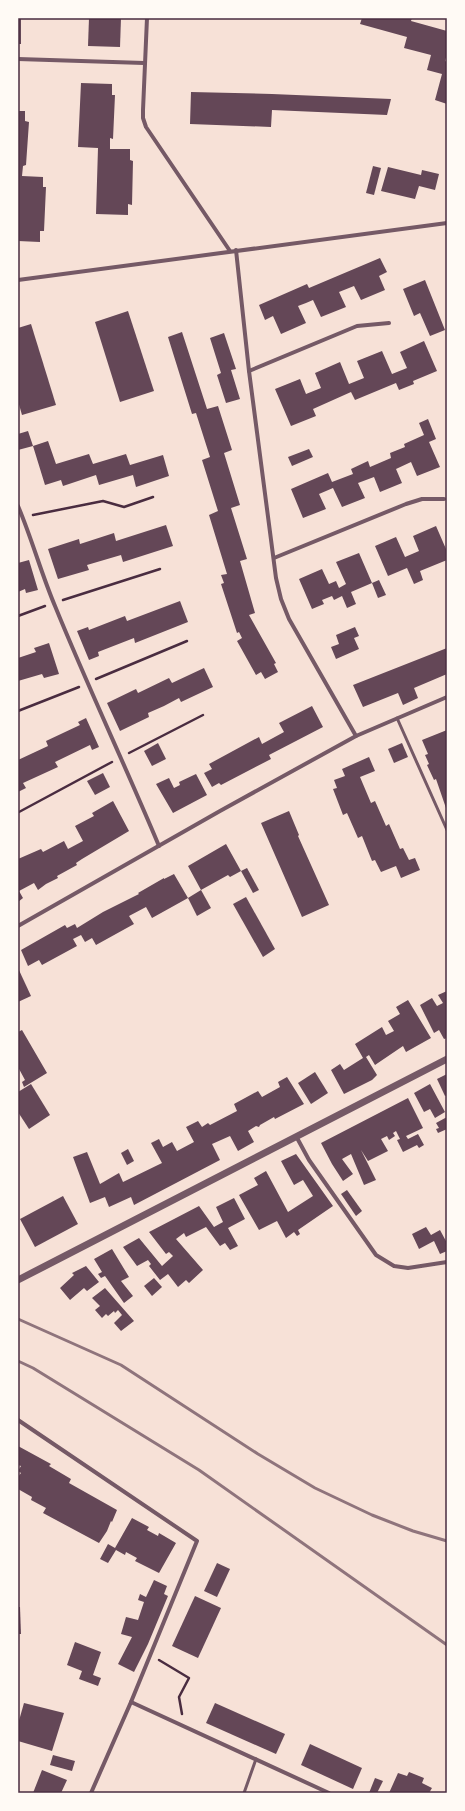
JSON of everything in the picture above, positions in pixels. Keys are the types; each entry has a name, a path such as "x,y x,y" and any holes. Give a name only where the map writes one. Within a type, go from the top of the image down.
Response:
{"street":[{"path":"147,18 143,110 143,118 146,127 230,251"},
{"path":"18,59 144,62"},
{"path":"18,280 447,223"},
{"path":"236,250 249,371 274,558 281,599 289,619 356,736"},
{"path":"249,371 357,326 389,323"},
{"path":"274,558 406,504 422,499 444,499"},
{"path":"18,506 53,603 159,846"},
{"path":"18,926 356,736 447,697"},
{"path":"18,1280 447,1059"},
{"path":"296,1136 309,1160 376,1255 394,1266 408,1268 447,1262"},
{"path":"18,1420 197,1541 150,1656 91,1793"},
{"path":"130,1702 329,1793"}],"lane":[{"path":"397,718 447,830"},
{"path":"244,1793 256,1759"}],"path":[{"path":"23,517 103,501 124,507 153,497"},
{"path":"18,616 53,603 160,569"},
{"path":"18,711 187,641"},
{"path":"150,1656 189,1678 179,1697 184,1726"}],"building":[{"path":"18,18 21,18 21,44 18,44"},
{"path":"89,18 121,18 120,47 88,46"},
{"path":"362,18 412,18 411,21 447,31 447,54 445,61 447,62 447,104 435,100 442,74 427,70 431,55 404,48 407,37 360,24"},
{"path":"81,83 112,84 112,95 115,95 113,139 110,138 110,149 130,149 130,160 133,161 132,205 128,204 128,215 96,214 98,148 78,147"},
{"path":"191,92 391,99 387,115 272,110 271,127 190,124"},
{"path":"18,111 25,111 25,121 29,122 26,165 23,166 22,176 43,177 43,187 46,187 44,231 40,231 40,242 18,241"},
{"path":"373,166 381,168 374,195 366,193"},
{"path":"388,167 421,175 422,170 439,174 435,190 419,186 415,199 381,191"},
{"path":"380,258 387,272 379,276 385,290 361,300 354,286 339,292 346,307 321,317 313,300 298,306 306,323 281,334 273,316 265,320 259,305 307,284 309,288"},
{"path":"425,280 445,330 430,336 420,313 414,316 403,289"},
{"path":"128,311 154,391 120,402 95,322"},
{"path":"31,324 56,405 22,415 18,401 18,328"},
{"path":"182,332 207,409 218,406 232,450 224,453 240,505 231,508 247,559 240,561 255,613 249,615 276,663 274,664 278,672 265,679 261,672 256,675 237,641 242,638 239,632 237,633 221,584 224,583 221,575 227,574 209,515 218,511 202,460 210,457 196,413 192,414 168,337"},
{"path":"224,333 236,369 231,370 240,399 226,403 217,375 221,373 210,338"},
{"path":"424,341 437,371 413,381 414,384 399,390 396,383 355,400 351,392 313,409 316,416 291,426 275,389 300,379 306,394 321,388 315,373 340,362 349,384 364,378 357,361 382,351 392,374 407,368 400,352"},
{"path":"428,419 436,439 429,442 440,467 417,476 411,462 396,469 402,483 380,492 374,477 358,483 365,498 342,507 333,488 319,494 326,509 303,518 291,489 328,473 332,482 353,474 351,469 368,461 370,467 391,458 390,453 405,447 404,444 424,435 419,423"},
{"path":"28,431 33,446 18,450 18,434"},
{"path":"48,441 56,464 89,454 93,464 126,454 130,465 163,455 169,476 136,487 133,475 99,485 96,475 63,486 61,480 45,485 33,446"},
{"path":"309,449 313,457 292,466 288,457"},
{"path":"166,525 173,546 123,562 121,555 87,565 89,570 58,579 48,549 79,539 80,544 114,533 116,541"},
{"path":"436,526 447,549 447,560 420,571 423,580 414,584 407,568 388,576 375,546 396,537 405,557 419,551 413,536"},
{"path":"359,553 372,583 351,592 356,604 347,608 342,596 334,600 332,596 322,600 324,604 312,609 299,579 322,569 329,584 336,581 339,588 346,584 336,562"},
{"path":"29,560 38,590 26,593 25,589 18,592 18,563"},
{"path":"379,580 386,595 378,598 372,583"},
{"path":"180,601 188,622 135,643 134,638 98,652 99,656 89,660 77,631 88,627 89,630 125,616 127,621"},
{"path":"355,627 359,636 354,638 359,649 336,659 331,647 339,644 336,635"},
{"path":"49,643 59,674 44,678 42,674 18,681 18,658 36,652 34,648"},
{"path":"447,648 447,674 414,688 418,698 403,705 398,693 363,707 353,685"},
{"path":"204,668 213,687 181,702 179,698 148,713 149,717 120,731 107,703 136,689 138,693 169,678 172,683"},
{"path":"312,706 323,727 269,755 271,759 221,785 219,783 212,787 204,773 212,769 209,764 259,737 262,744 284,732 279,723"},
{"path":"86,718 99,747 92,750 90,745 55,762 58,767 23,783 26,788 18,792 18,760 48,746 46,741 80,725 78,722"},
{"path":"447,730 447,811 436,779 434,780 427,765 429,764 425,755 428,754 422,740"},
{"path":"158,743 166,759 152,766 144,751"},
{"path":"402,743 408,757 394,763 388,749"},
{"path":"369,757 375,771 360,777 371,803 375,801 386,826 389,824 400,849 403,848 409,860 415,858 420,870 401,878 396,866 381,872 375,860 372,861 362,836 358,838 347,813 343,815 333,789 337,788 334,780 345,776 342,769"},
{"path":"103,773 110,787 95,795 87,781"},
{"path":"196,774 207,795 173,813 156,784 169,778 174,788 180,785 179,782"},
{"path":"113,801 129,831 82,859 76,863 77,865 57,876 58,878 38,890 34,883 19,891 23,898 18,902 18,859 41,849 43,852 64,841 68,849 83,841 75,826 94,816 92,813"},
{"path":"289,811 299,835 298,836 329,905 302,917 261,823"},
{"path":"226,844 241,871 230,877 228,875 201,890 188,866"},
{"path":"247,868 259,890 253,893 241,871"},
{"path":"174,874 188,898 152,918 146,907 129,916 134,924 96,945 92,938 85,942 81,935 73,939 77,946 42,965 39,960 28,966 21,950 65,925 67,928 75,924 77,928 103,912 139,894 138,893 164,878"},
{"path":"201,890 211,908 197,916 188,898"},
{"path":"246,897 275,949 263,957 233,904"},
{"path":"18,968 31,996 18,1002"},
{"path":"447,991 447,1038 444,1039 439,1030 434,1033 420,1005 432,998 437,1006 443,1003 438,995"},
{"path":"408,1000 431,1038 406,1052 403,1046 375,1065 369,1055 366,1057 377,1075 372,1080 344,1094 331,1070 340,1064 344,1070 363,1058 355,1044 382,1027 386,1035 394,1031 388,1021 400,1014 396,1007"},
{"path":"22,1030 47,1073 24,1087 22,1082 25,1080 18,1067 18,1032"},
{"path":"315,1072 328,1093 311,1104 298,1083"},
{"path":"447,1074 447,1095 445,1096 437,1079"},
{"path":"287,1077 304,1104 275,1119 274,1117 259,1127 256,1126 248,1131 254,1142 238,1151 230,1136 212,1144 220,1160 134,1205 131,1197 109,1207 105,1197 90,1203 73,1157 87,1152 100,1184 119,1173 123,1182 162,1163 151,1143 159,1139 163,1147 172,1142 177,1151 194,1142 186,1127 198,1121 202,1127 208,1123 210,1125 237,1111 234,1104 258,1091 262,1097 280,1087 278,1082"},
{"path":"31,1084 50,1115 29,1129 18,1112 18,1092"},
{"path":"430,1084 445,1112 435,1118 430,1109 424,1112 414,1093"},
{"path":"408,1098 423,1128 406,1136 408,1139 418,1134 424,1145 419,1148 417,1145 403,1152 397,1140 400,1139 396,1131 393,1133 395,1136 389,1140 387,1136 381,1139 388,1151 368,1161 361,1150 376,1180 364,1185 351,1154 342,1159 353,1174 343,1181 321,1143"},
{"path":"447,1117 447,1129 438,1133 436,1129 439,1128 436,1123"},
{"path":"128,1149 134,1161 127,1165 121,1153"},
{"path":"296,1154 333,1206 298,1230 300,1234 297,1236 294,1232 286,1238 277,1221 259,1230 239,1195 258,1185 254,1178 266,1171 288,1212 313,1196 303,1180 294,1185 281,1161"},
{"path":"347,1190 362,1211 356,1216 341,1194"},
{"path":"63,1196 78,1224 35,1247 20,1219"},
{"path":"234,1198 245,1219 228,1228 238,1246 230,1250 225,1243 220,1246 206,1227 186,1237 184,1233 176,1239 203,1270 189,1283 186,1280 178,1287 168,1274 160,1280 149,1266 151,1264 148,1260 137,1266 123,1247 139,1238 162,1266 173,1256 169,1252 166,1254 149,1232 199,1206 214,1227 223,1222 216,1207"},
{"path":"426,1227 431,1235 440,1230 447,1243 447,1251 440,1254 434,1241 419,1249 412,1234"},
{"path":"112,1249 129,1277 121,1281 133,1296 124,1303 105,1276 101,1278 98,1274 102,1272 94,1259"},
{"path":"86,1266 99,1282 87,1291 84,1288 70,1300 60,1288 74,1275 72,1273"},
{"path":"154,1278 162,1287 152,1296 144,1286"},
{"path":"105,1288 134,1321 121,1331 114,1323 122,1315 118,1310 115,1313 114,1311 108,1316 106,1314 102,1318 95,1310 100,1306 92,1298"},
{"path":"18,1446 51,1464 49,1466 71,1479 69,1483 117,1510 112,1522 111,1521 107,1531 99,1543 43,1513 46,1508 31,1500 32,1497 18,1489 18,1477 21,1473 18,1471 21,1466 18,1465"},
{"path":"132,1518 149,1527 147,1530 158,1536 159,1533 176,1543 159,1573 135,1561 137,1558 126,1552 125,1555 116,1550 108,1563 100,1559 108,1544 115,1548"},
{"path":"217,1563 230,1569 217,1597 204,1591"},
{"path":"154,1580 167,1586 164,1594 168,1596 148,1644 134,1672 118,1664 132,1637 121,1634 126,1617 138,1620 144,1602 138,1600 140,1594 146,1597"},
{"path":"195,1596 221,1608 198,1658 172,1646"},
{"path":"18,1607 20,1607 21,1634 18,1634"},
{"path":"75,1642 101,1652 93,1675 101,1678 98,1686 79,1679 82,1671 67,1665"},
{"path":"24,1703 64,1713 52,1751 18,1741 18,1724"},
{"path":"215,1703 285,1734 276,1754 206,1723"},
{"path":"310,1744 362,1768 353,1789 301,1765"},
{"path":"53,1755 75,1761 72,1771 50,1765"},
{"path":"42,1770 67,1780 61,1793 33,1793"},
{"path":"409,1772 424,1778 422,1783 432,1788 429,1793 389,1793 398,1773 407,1776"},
{"path":"375,1778 383,1781 377,1793 369,1793"}],"railway":[{"path":"18,1319 121,1365 258,1454 315,1488 372,1515 413,1531 447,1541"},
{"path":"18,1361 33,1368 199,1470 447,1645"}]}
